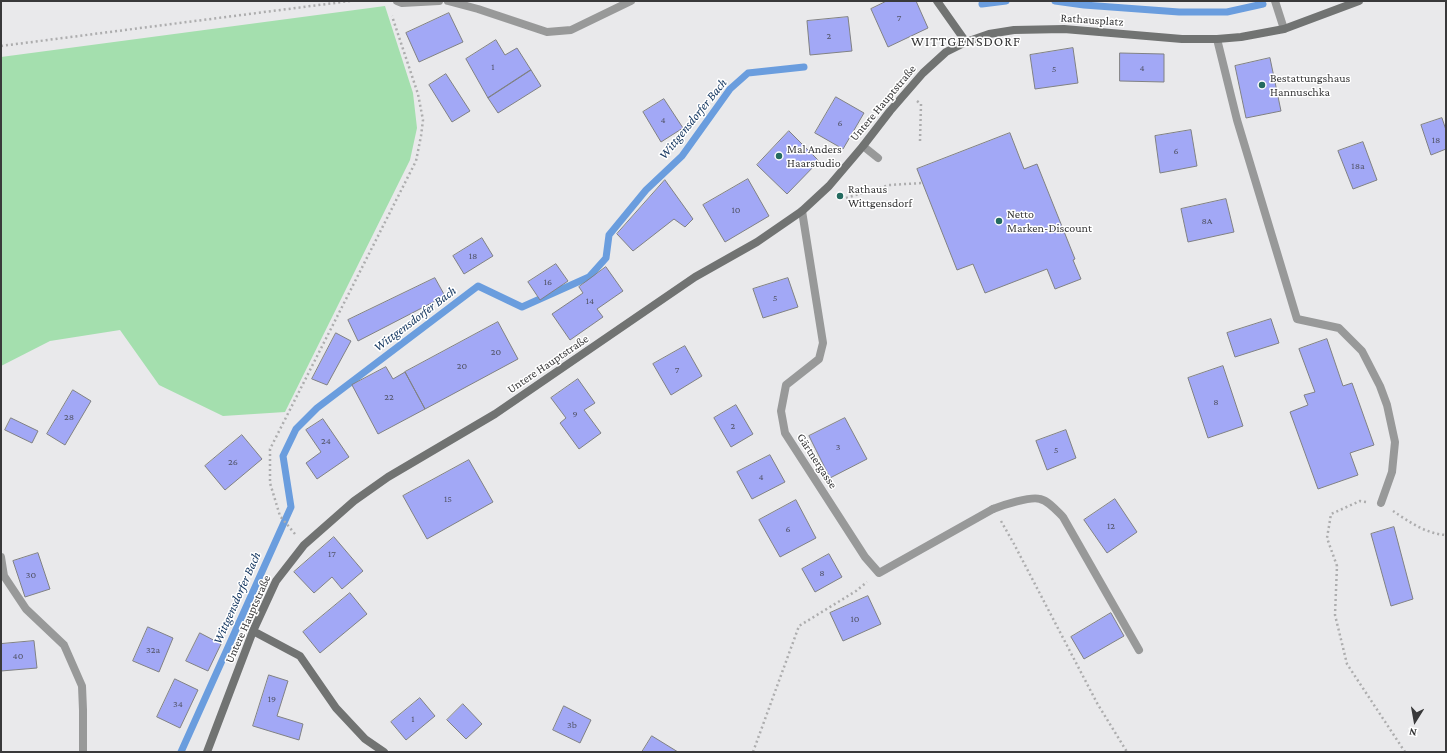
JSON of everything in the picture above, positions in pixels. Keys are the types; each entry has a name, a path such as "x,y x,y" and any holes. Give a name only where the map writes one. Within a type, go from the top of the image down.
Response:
{"street":[{"path":"397,1 440,1"},
{"path":"448,1 478,9 547,32 571,30 632,1"},
{"path":"937,1 966,42"},
{"path":"1275,1 1284,29"},
{"name":"Rathausplatz","path":"966,42 989,34 1014,30 1064,29 1182,39 1242,37 1284,29 1359,1"},
{"path":"1217,39 1237,120 1297,320 1339,328 1362,351 1380,386 1387,405 1395,442 1392,472 1381,503"},
{"name":"Untere Hauptstraße","path":"208,752 253,631 276,581 304,545 354,501 388,477 495,414 695,277 757,242 802,211 830,186 922,73 946,52 966,42"},
{"path":"863,146 878,158"},
{"name":"Gärtnergasse","path":"802,211 823,344 819,359 786,385 781,412 785,433 865,556 879,573"},
{"path":"879,573 993,509 1010,502 1040,498 1063,516 1139,650"},
{"path":"1,558 4,576 26,609 64,645 82,686 83,752"},
{"path":"253,631 300,656 336,708 365,739 384,752"}],"path":[{"path":"1,46 350,1"},
{"path":"304,545 280,516 270,483 270,449 416,161 423,120 418,94 392,14"},
{"path":"906,92 921,104 920,141"},
{"path":"830,186 846,198 889,185 923,183"},
{"path":"1405,752 1348,664 1334,615 1337,566 1327,538 1331,514 1360,501 1381,503 1414,525 1446,535"},
{"path":"993,509 1018,551 1097,703 1127,752"},
{"path":"753,752 799,626 856,591 879,573"}],"green space":[{"path":"385,6 413,93 417,128 410,160 285,412 223,416 159,385 120,330 50,341 1,366 1,57"}],"building":[{"path":"887,1 916,1 928,28 888,47 871,9"},
{"path":"449,13 463,42 419,62 406,33"},
{"path":"848,17 852,51 810,55 807,21"},
{"path":"496,40 505,55 517,48 531,70 488,98 466,59"},
{"path":"1073,48 1078,83 1035,89 1030,55"},
{"path":"1120,53 1164,54 1164,82 1120,81"},
{"path":"1270,58 1281,111 1246,118 1235,66"},
{"path":"531,70 541,86 498,113 488,98"},
{"path":"446,74 470,111 452,122 429,85"},
{"path":"836,97 864,113 843,149 815,133"},
{"path":"664,99 683,128 661,142 643,112"},
{"path":"1442,118 1446,130 1446,149 1431,155 1421,125"},
{"path":"1191,130 1197,166 1160,173 1155,136"},
{"path":"789,131 819,161 787,194 757,165"},
{"name":"Netto Marken-Discount","path":"1010,133 1024,169 1037,164 1075,259 1073,260 1081,279 1055,289 1047,269 985,293 973,264 957,270 917,169"},
{"path":"1363,142 1377,180 1353,189 1338,151"},
{"path":"748,179 769,216 725,242 703,205"},
{"path":"665,180 693,219 685,227 674,219 633,251 617,234"},
{"path":"1226,199 1234,232 1188,242 1181,209"},
{"path":"482,238 493,256 464,274 453,256"},
{"path":"556,264 568,281 540,300 528,282"},
{"path":"606,267 623,291 597,309 603,317 570,340 552,314 583,293 579,287"},
{"path":"435,278 445,296 358,341 348,320"},
{"path":"788,278 798,307 763,318 753,289"},
{"path":"1271,319 1279,343 1235,357 1227,333"},
{"path":"498,322 518,359 425,409 405,372"},
{"path":"336,333 351,341 327,385 312,379"},
{"path":"1327,339 1343,386 1352,383 1374,445 1350,453 1358,475 1318,489 1290,412 1308,405 1304,395 1315,392 1299,349"},
{"path":"685,346 702,376 671,395 653,364"},
{"path":"1223,366 1243,426 1208,438 1188,378"},
{"path":"386,367 393,379 405,372 425,409 378,434 352,385"},
{"path":"578,379 595,403 584,410 601,433 579,449 560,423 566,418 551,398"},
{"path":"73,390 91,401 65,445 47,434"},
{"path":"736,405 753,434 731,447 714,418"},
{"path":"11,418 38,431 32,443 5,430"},
{"path":"845,418 867,459 830,478 809,436"},
{"path":"323,419 349,457 317,479 306,463 321,452 306,430"},
{"path":"1066,430 1076,458 1047,470 1036,441"},
{"path":"242,435 262,459 225,490 205,466"},
{"path":"770,455 785,482 752,499 737,472"},
{"path":"469,460 493,502 427,539 403,496"},
{"path":"1115,499 1137,532 1107,553 1084,520"},
{"path":"796,500 816,538 780,557 759,520"},
{"path":"1394,527 1413,599 1391,606 1371,534"},
{"path":"334,537 363,571 342,589 332,577 314,593 294,572"},
{"path":"38,553 50,589 25,597 13,561"},
{"path":"829,554 842,577 815,592 802,569"},
{"path":"350,593 367,614 320,653 303,632"},
{"path":"868,596 881,624 843,641 830,613"},
{"path":"1111,613 1124,636 1084,659 1071,637"},
{"path":"148,627 173,638 159,672 133,661"},
{"path":"200,633 221,644 208,671 186,661"},
{"path":"34,641 37,668 1,671 1,644"},
{"path":"269,675 288,681 277,716 303,724 299,740 253,726"},
{"path":"175,679 198,690 180,728 157,717"},
{"path":"420,698 435,716 406,740 391,722"},
{"path":"463,704 482,724 466,739 447,720"},
{"path":"564,706 591,720 580,743 553,730"},
{"path":"652,736 678,752 642,752"}],"waterway":[{"name":"Wittgensdorfer Bach","path":"982,4 1006,1"},
{"name":"Wittgensdorfer Bach","path":"1055,1 1084,5 1179,12 1227,12 1263,4"},
{"name":"Wittgensdorfer Bach","path":"181,752 291,507 283,456 296,429 317,408 478,286 522,307 589,277 606,258 609,235 646,190 682,156 730,89 748,73 804,67"}],"place":[{"name":"Bestattungshaus Hannuschka","path":"1262,85"},
{"name":"Mal Anders Haarstudio","path":"779,156"},
{"name":"Rathaus Wittgensdorf","path":"840,196"},
{"name":"Netto Marken-Discount","path":"999,221"}],"district":[{"name":"WITTGENSDORF","path":"966,42"}]}
